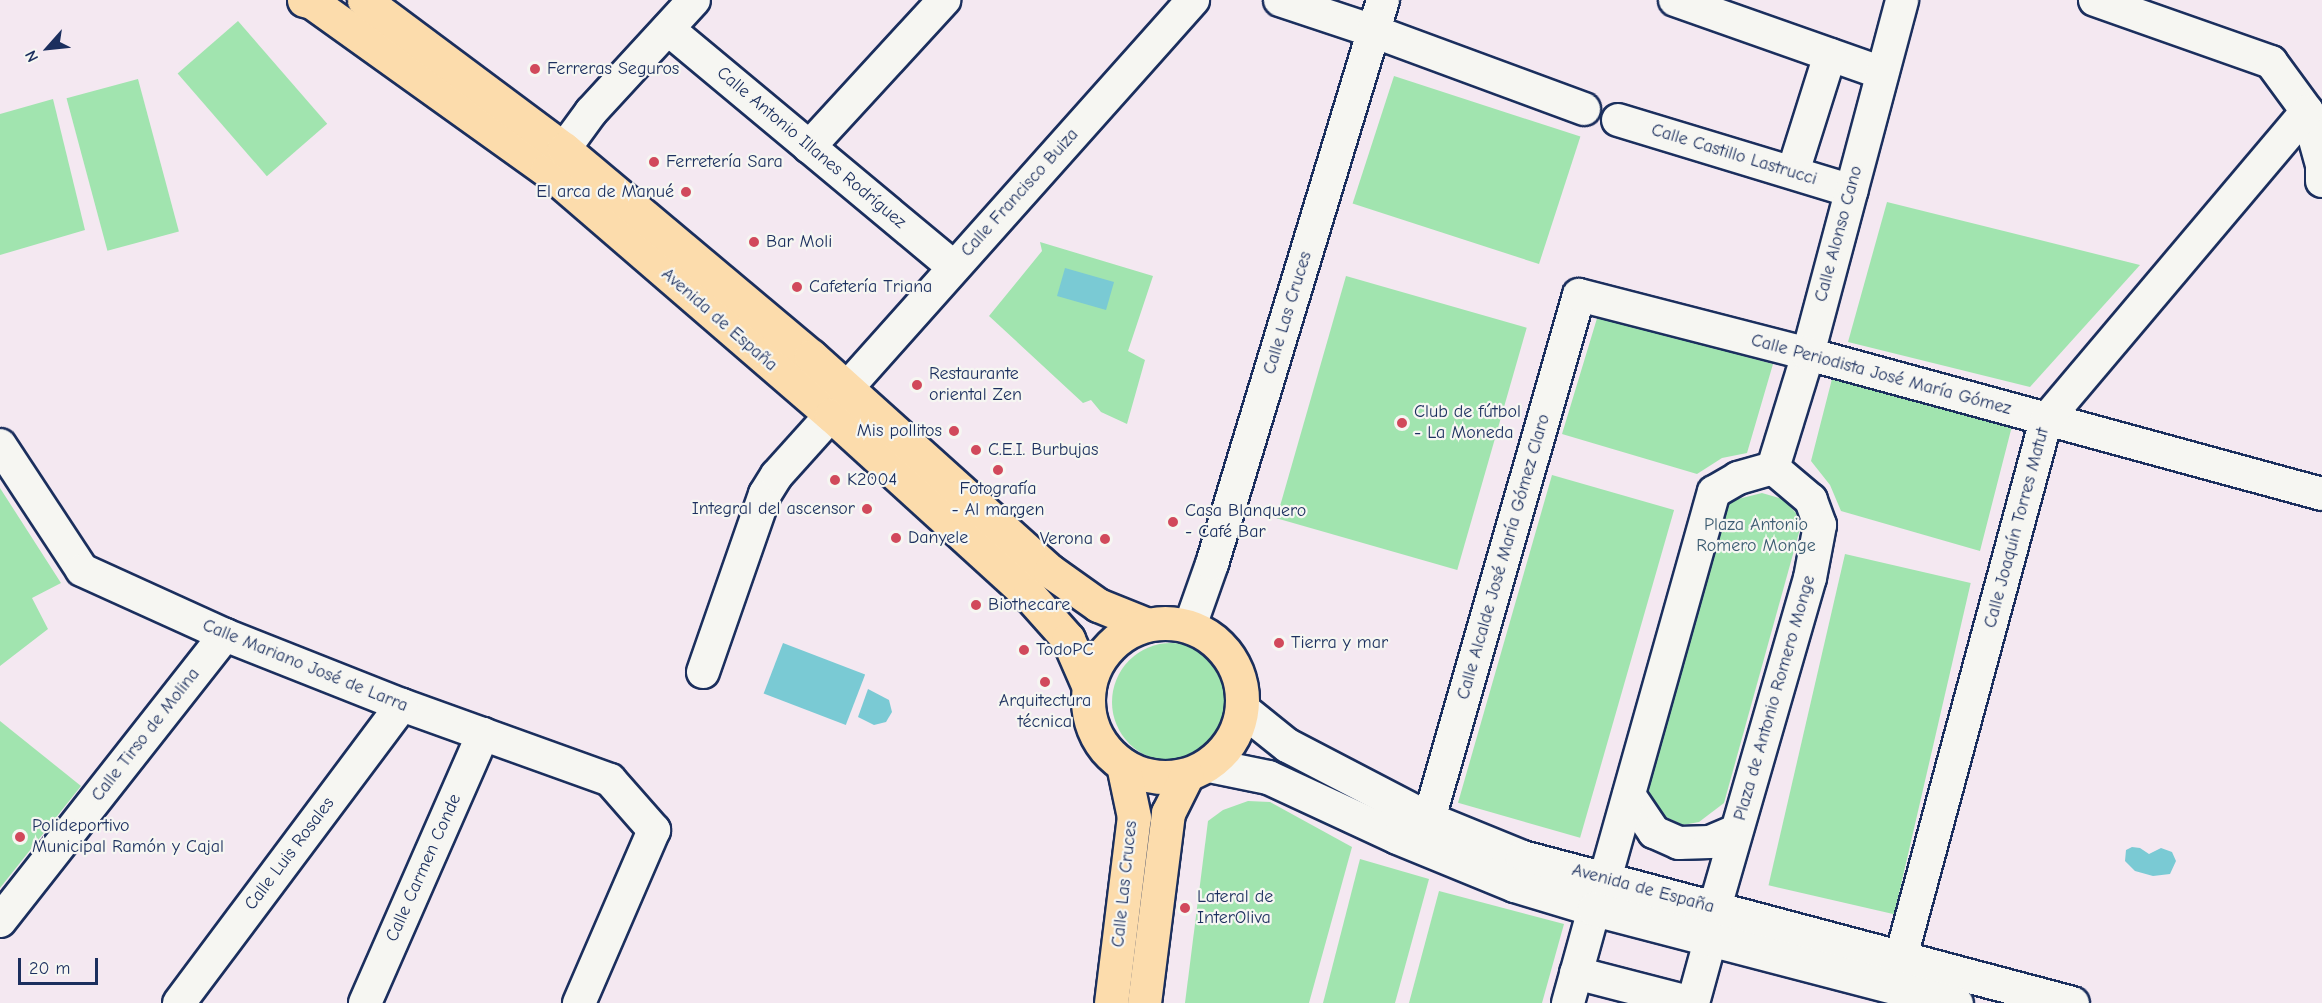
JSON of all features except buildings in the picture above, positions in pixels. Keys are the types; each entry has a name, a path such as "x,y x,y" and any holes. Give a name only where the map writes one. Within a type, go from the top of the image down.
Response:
{"main road":[{"name":"Avenida de España","path":"304,0 312,2 547,170 839,401 1050,572 1098,605 1145,624"},
{"name":"Avenida de España","path":"364,0 564,149 839,401 1029,595 1068,639 1089,687"},
{"path":"1168,622 1190,626 1213,639 1231,658 1241,683 1242,709 1237,730 1225,749 1198,770 1165,778 1143,774 1123,765 1106,750 1094,731 1088,709 1089,687 1095,666 1108,647 1125,633 1145,624 1168,622"},
{"name":"Avenida de España","path":"1242,709 1287,745 1429,819 1522,857 1600,894"},
{"name":"Calle Las Cruces","path":"1111,1003 1134,817 1123,765"},
{"name":"Avenida de España","path":"1198,770 1268,777 1397,837 1504,880 1600,894 1713,922 1956,1003"},
{"name":"Calle Las Cruces","path":"1144,1003 1168,813 1198,770"},
{"name":"Avenida de España","path":"1887,980 2072,1003"}],"street":[{"path":"564,149 591,111 694,0"},
{"path":"809,147 944,0"},
{"name":"Calle Francisco Buiza","path":"703,672 765,494 777,475 954,267 1193,0"},
{"path":"1280,0 1373,31 1584,109"},
{"name":"Calle Las Cruces","path":"1190,626 1212,564 1383,0"},
{"path":"1675,0 1882,73"},
{"name":"Calle Alonso Cano","path":"1773,468 1808,354 1902,0"},
{"path":"2095,0 2271,62 2315,114 2322,181"},
{"name":"Calle Antonio Illanes Rodríguez","path":"668,29 954,267"},
{"path":"1793,172 1830,56"},
{"name":"Calle Joaquín Torres Matut","path":"1887,980 2046,420 2315,114"},
{"name":"Calle Castillo Lastrucci","path":"1618,120 1851,191"},
{"name":"Calle Periodista José María Gómez","path":"1579,295 1808,354 2322,494"},
{"name":"Calle Alcalde José María Gómez Claro","path":"1429,819 1579,295"},
{"name":"Calle Mariano José de Larra","path":"0,446 82,570 225,635 402,705 610,780 654,830 579,1003"},
{"path":"1568,1003 1714,492 1738,478 1773,468"},
{"name":"Plaza de Antonio Romero Monge","path":"1693,1003 1736,831 1810,578 1820,525 1811,500 1773,468"},
{"name":"Calle Tirso de Molina","path":"0,921 225,635"},
{"name":"Calle Luis Rosales","path":"179,1003 402,705"},
{"name":"Calle Carmen Conde","path":"364,1003 483,734"},
{"path":"1629,795 1654,832 1679,843 1710,842 1736,831"},
{"path":"1576,973 1693,1003"}],"green space":[{"path":"238,21 327,124 267,176 178,73"},
{"path":"1394,76 1580,137 1539,264 1353,203"},
{"path":"138,79 179,232 107,251 67,98"},
{"path":"53,99 85,230 0,255 0,114"},
{"path":"1887,202 2140,265 2030,387 1848,342"},
{"path":"1040,242 1153,276 1128,351 1145,360 1127,424 1101,412 1091,400 1083,403 989,316 1042,251"},
{"name":"Club de fútbol - La Moneda","path":"1346,276 1527,328 1457,570 1277,518"},
{"path":"1598,315 1773,364 1747,453 1722,458 1697,474 1562,434"},
{"path":"1833,375 2012,426 1980,551 1841,511 1830,485 1811,461"},
{"path":"1552,475 1674,510 1580,838 1458,803"},
{"path":"0,488 61,583 32,598 48,629 0,666"},
{"name":"Plaza Antonio Romero Monge","path":"1762,493 1783,499 1796,513 1800,529 1724,803 1699,822 1683,825 1666,817 1656,807 1649,791 1652,774 1722,513 1730,501"},
{"path":"1845,554 1971,583 1894,914 1769,885"},
{"path":"1171,643 1194,648 1213,660 1225,679 1230,702 1225,725 1213,744 1194,756 1171,761 1148,756 1129,744 1117,725 1112,702 1117,679 1129,660 1148,648"},
{"name":"Polideportivo Municipal Ramón y Cajal","path":"0,721 81,786 0,888"},
{"path":"1248,801 1270,802 1352,847 1309,1003 1185,1003 1208,821 1223,810"},
{"path":"1360,859 1429,879 1395,1003 1323,1003"},
{"path":"1439,891 1564,924 1542,1003 1409,1003"}],"water":[{"path":"1065,268 1114,282 1106,310 1057,296"},
{"path":"783,643 865,675 846,725 764,693"},
{"path":"868,689 889,700 892,712 886,722 874,725 858,717"},
{"path":"2132,847 2140,848 2149,854 2161,848 2172,852 2176,861 2170,874 2153,876 2135,871 2125,861 2126,850"}],"place":[{"name":"Ferreras Seguros","path":"535,69"},
{"name":"Ferretería Sara","path":"654,162"},
{"name":"El arca de Manué","path":"686,192"},
{"name":"Bar Moli","path":"754,242"},
{"name":"Cafetería Triana","path":"797,287"},
{"name":"Restaurante oriental Zen","path":"917,385"},
{"name":"Club de fútbol - La Moneda","path":"1402,423"},
{"name":"Mis pollitos","path":"954,431"},
{"name":"C.E.I. Burbujas","path":"976,450"},
{"name":"Fotografía - Al margen","path":"998,470"},
{"name":"K2004","path":"835,480"},
{"name":"Integral del ascensor","path":"867,509"},
{"name":"Casa Blanquero - Café Bar","path":"1173,522"},
{"name":"Danyele","path":"896,538"},
{"name":"Verona","path":"1105,539"},
{"name":"Biothecare","path":"976,605"},
{"name":"Tierra y mar","path":"1279,643"},
{"name":"TodoPC","path":"1024,650"},
{"name":"Arquitectura técnica","path":"1045,682"},
{"name":"Polideportivo Municipal Ramón y Cajal","path":"20,837"},
{"name":"Lateral de InterOliva","path":"1185,908"}]}
